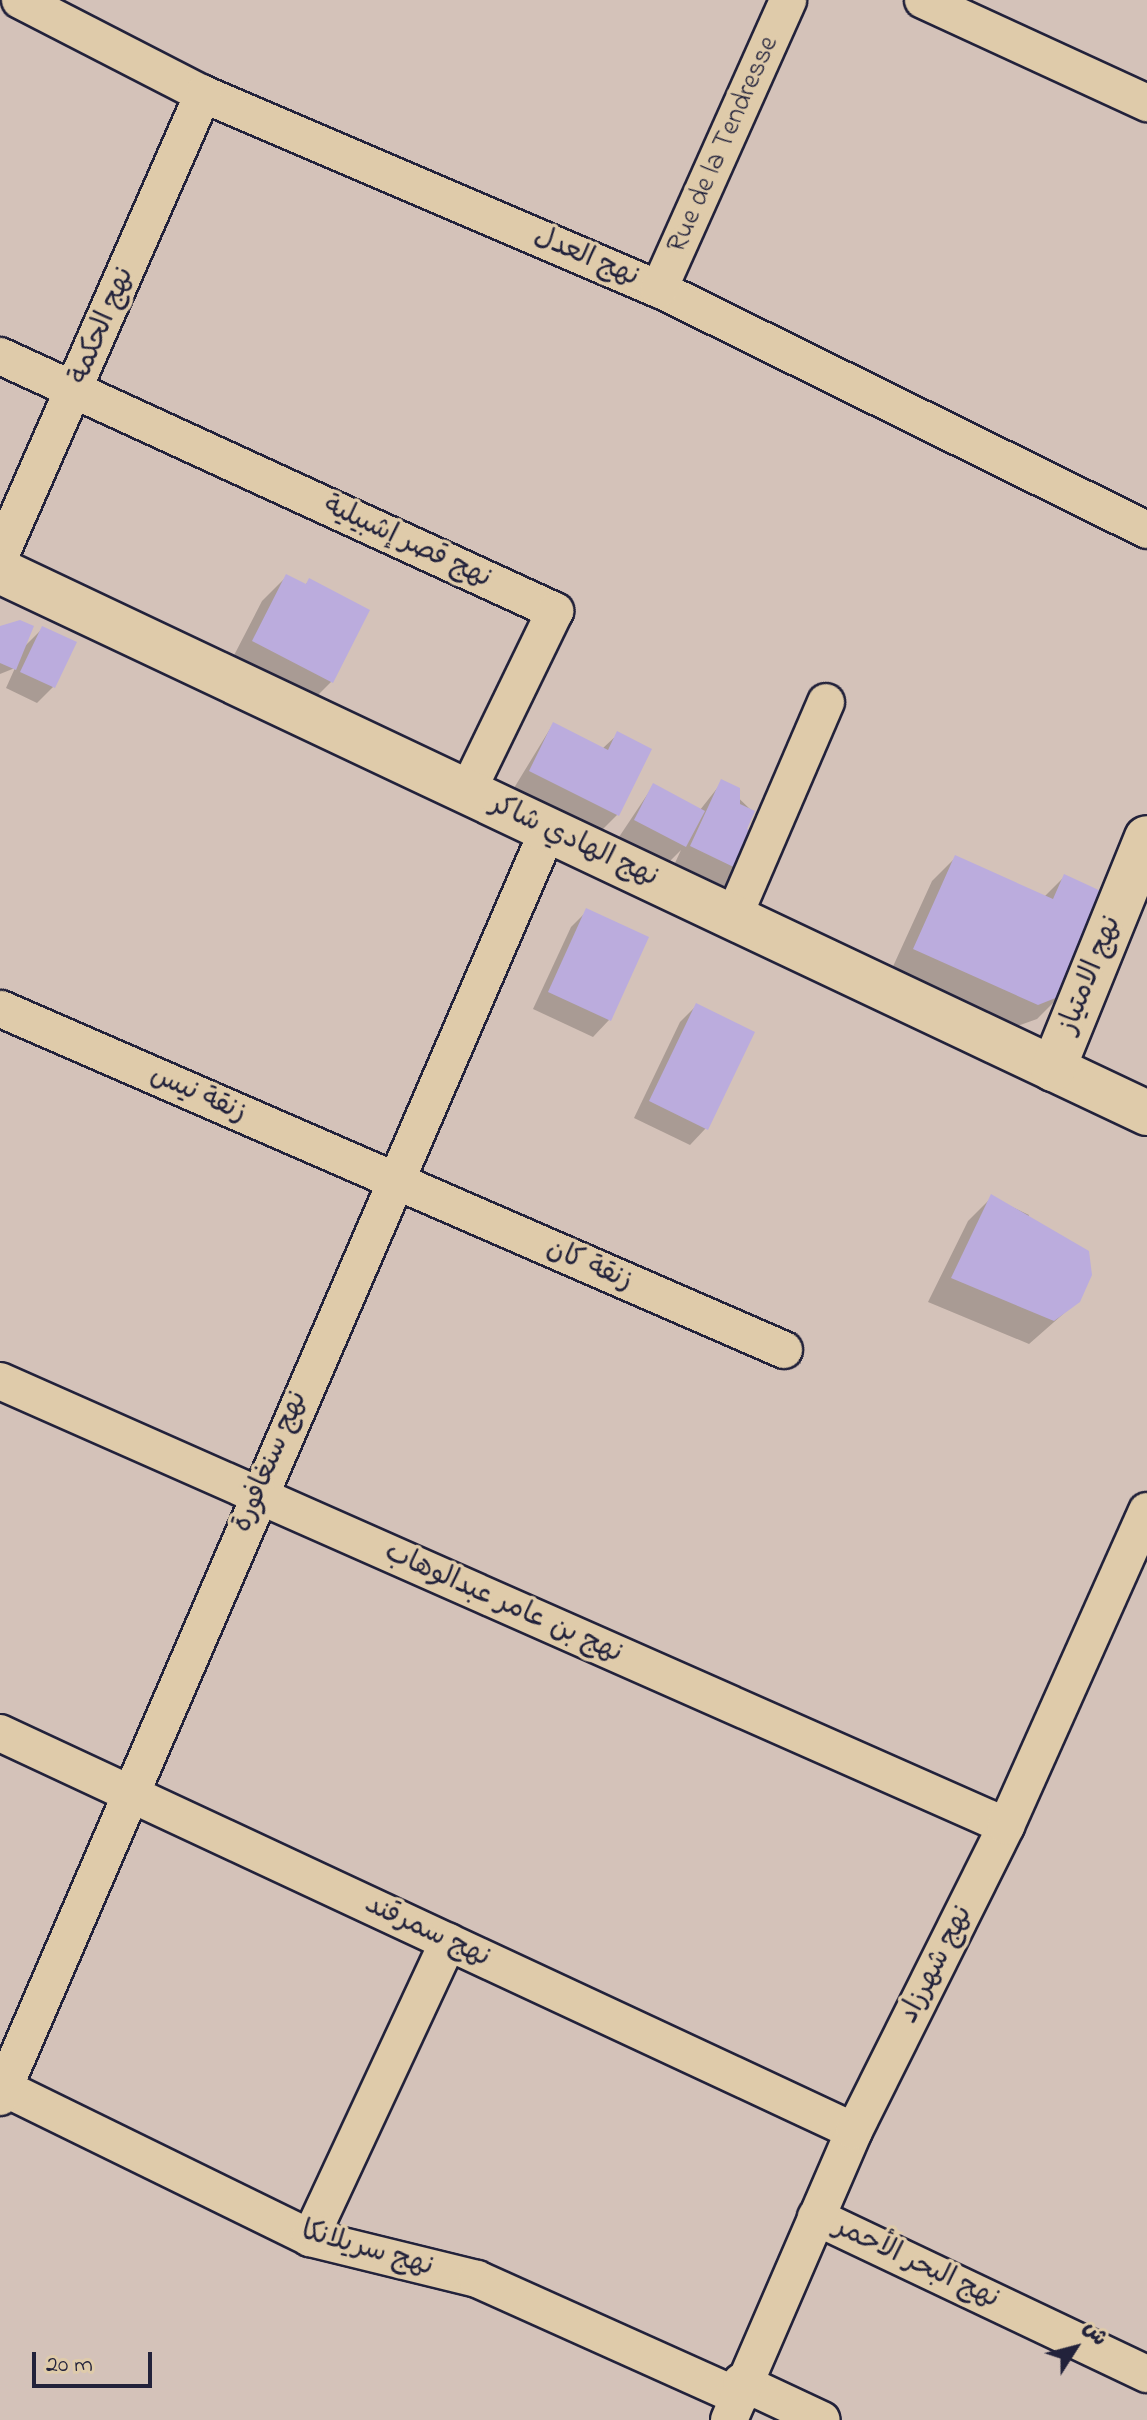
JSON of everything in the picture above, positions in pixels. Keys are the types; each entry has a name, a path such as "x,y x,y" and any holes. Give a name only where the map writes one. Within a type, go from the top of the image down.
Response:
{"street":[{"name":"نهج العدل","path":"20,0 203,94 659,289 1147,530"},
{"name":"Rue de la Tendresse","path":"659,289 788,0"},
{"path":"923,0 1147,103"},
{"name":"نهج الحكمة","path":"2,575 75,392 203,94"},
{"path":"0,356 75,392"},
{"name":"نهج قصر إشبيلية","path":"75,392 555,611 467,792"},
{"name":"نهج الهادي شاكر","path":"2,575 1147,1113"},
{"path":"733,918 826,702"},
{"name":"نهج سنغافورة","path":"1,2090 130,1796 257,1494 548,830"},
{"name":"نهج الامتياز","path":"1053,1069 1147,838"},
{"name":"زنقة نيس","path":"1,1009 394,1182"},
{"name":"زنقة كان","path":"394,1182 784,1350"},
{"name":"نهج بن عامر عبدالوهاب","path":"0,1381 1006,1826"},
{"name":"نهج شهرزاد","path":"737,2400 854,2131 1006,1826 1147,1511"},
{"name":"نهج سمرقند","path":"0,1733 854,2131"},
{"path":"310,2238 448,1942"},
{"name":"نهج سريلانكا","path":"1,2090 310,2238 477,2279 737,2400 822,2420"},
{"name":"نهج البحر الأحمر","path":"816,2217 1147,2374"}],"building":[{"path":"286,574 306,584 309,578 370,610 333,683 252,641"},
{"path":"20,620 34,626 16,670 0,663 0,626"},
{"path":"42,626 77,642 55,688 20,672"},
{"path":"553,722 608,750 617,731 652,749 619,816 529,771"},
{"path":"721,779 740,788 740,804 755,811 747,829 763,836 746,873 690,846"},
{"path":"653,783 705,811 686,847 634,820"},
{"path":"955,855 1053,899 1064,874 1116,898 1063,995 1038,1005 913,949"},
{"path":"586,908 649,937 611,1021 548,992"},
{"path":"696,1003 755,1032 708,1130 649,1101"},
{"path":"991,1194 1089,1251 1092,1275 1080,1302 1054,1321 951,1278"}]}
